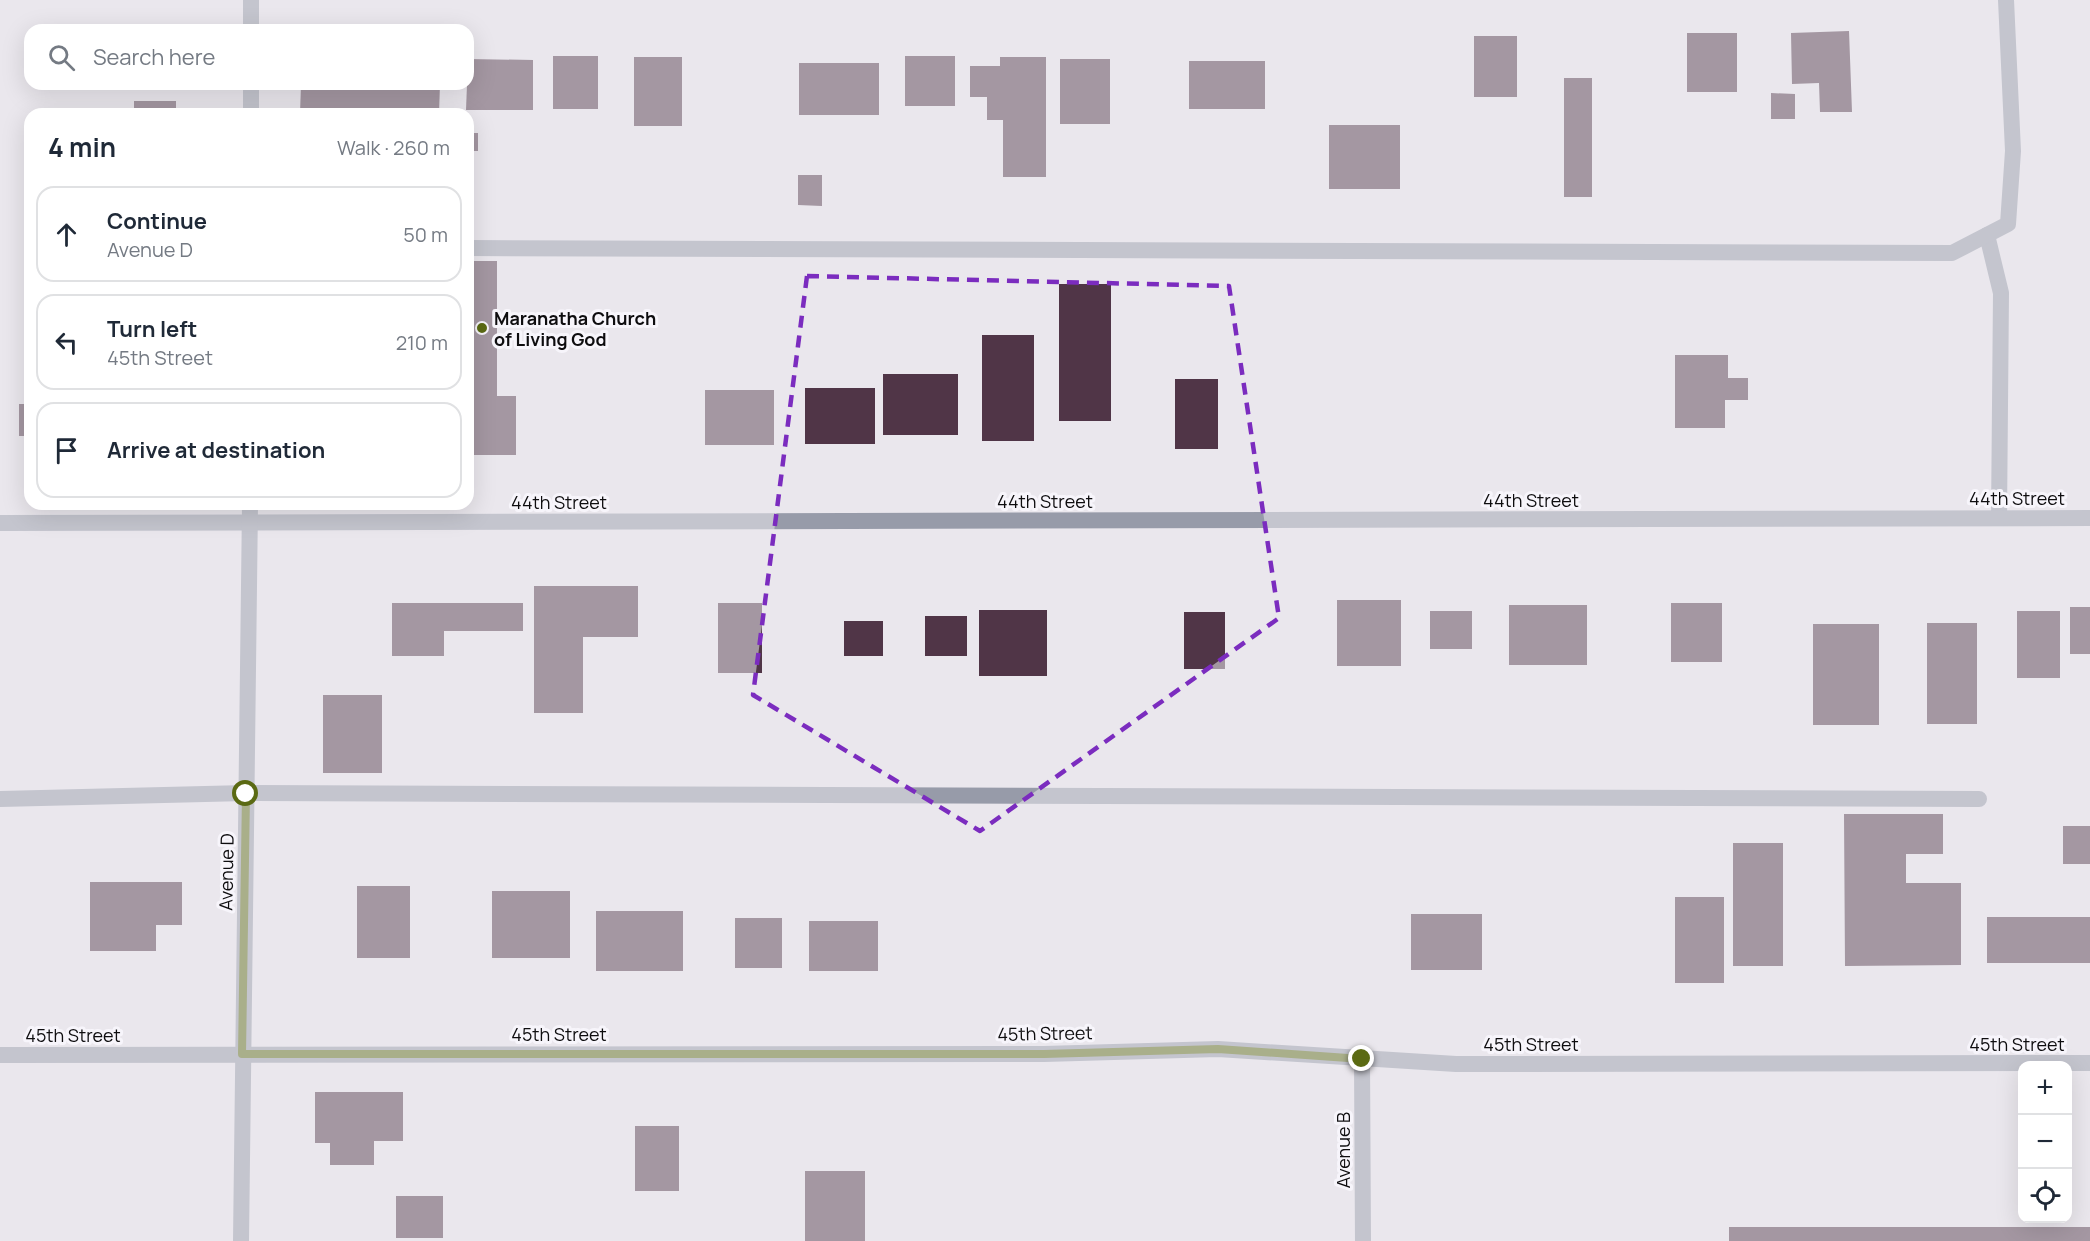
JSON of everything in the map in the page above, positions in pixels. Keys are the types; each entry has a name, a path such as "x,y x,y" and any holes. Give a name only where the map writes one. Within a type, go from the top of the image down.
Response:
{"street":[{"path":"251,0 251,24"},
{"path":"474,248 1952,253 2008,224 2013,151 2006,0"},
{"path":"251,90 251,108"},
{"path":"1988,234 2001,293 1999,518"},
{"name":"Avenue D","path":"241,1241 250,510"},
{"name":"44th Street","path":"0,523 2090,518"},
{"path":"0,799 246,794 1978,799"},
{"name":"45th Street","path":"0,1055 1044,1054 1218,1049 1456,1064 2090,1063"},
{"name":"Avenue B","path":"1362,1059 1363,1241"}],"highlighted area":[{"path":"807,276 1229,286 1279,618 980,831 753,695"}],"building":[{"path":"1849,31 1852,112 1820,112 1819,83 1792,84 1791,33"},
{"path":"1687,33 1737,33 1737,92 1687,92"},
{"path":"1474,36 1517,36 1517,97 1474,97"},
{"path":"553,56 598,56 598,109 553,109"},
{"path":"905,56 955,56 955,106 905,106"},
{"path":"634,57 682,57 682,126 634,126"},
{"path":"1000,57 1046,57 1046,177 1003,177 1003,120 987,120 987,97 970,97 970,66 1000,66"},
{"path":"474,59 533,60 533,110 466,108 467,90 474,90"},
{"path":"1060,59 1110,59 1110,124 1060,124"},
{"path":"1189,61 1265,61 1265,109 1189,109"},
{"path":"799,63 879,63 879,115 799,115"},
{"path":"1564,78 1592,78 1592,197 1564,197"},
{"path":"301,90 440,90 439,108 300,108"},
{"path":"1771,93 1795,94 1795,119 1771,119"},
{"path":"134,101 176,101 176,108 134,108"},
{"path":"1329,125 1400,125 1400,189 1329,189"},
{"path":"474,133 478,133 478,151 474,151"},
{"path":"798,175 822,175 822,206 798,205"},
{"name":"Maranatha Church of Living God","path":"474,261 497,261 497,396 516,396 516,455 474,455"},
{"path":"1059,284 1111,284 1111,421 1059,421"},
{"path":"982,335 1034,335 1034,441 982,441"},
{"path":"1675,355 1728,355 1728,378 1748,378 1748,400 1725,400 1725,428 1675,428"},
{"path":"883,374 958,374 958,435 883,435"},
{"path":"1175,379 1218,379 1218,449 1175,449"},
{"path":"805,388 875,388 875,444 805,444"},
{"path":"705,390 774,390 774,445 705,445"},
{"path":"19,404 24,404 24,436 19,436"},
{"path":"534,586 638,586 638,637 583,637 583,713 534,713"},
{"path":"1337,600 1401,600 1401,666 1337,666"},
{"path":"392,603 523,603 523,631 444,631 444,656 392,656"},
{"path":"718,603 762,603 762,673 718,673"},
{"path":"1671,603 1722,603 1722,662 1671,662"},
{"path":"1509,605 1587,605 1587,665 1509,665"},
{"path":"2070,607 2090,607 2090,654 2070,654"},
{"path":"979,610 1047,610 1047,676 979,676"},
{"path":"1430,611 1472,611 1472,649 1430,649"},
{"path":"2017,611 2060,611 2060,678 2017,678"},
{"path":"1184,612 1225,612 1225,669 1184,669"},
{"path":"925,616 967,616 967,656 925,656"},
{"path":"844,621 883,621 883,656 844,656"},
{"path":"1927,623 1977,623 1977,724 1927,724"},
{"path":"1813,624 1879,624 1879,725 1813,725"},
{"path":"323,695 382,695 382,773 323,773"},
{"path":"1844,814 1943,814 1943,854 1906,854 1906,883 1961,883 1961,965 1845,966"},
{"path":"2063,826 2090,826 2090,864 2063,864"},
{"path":"1733,843 1783,843 1783,966 1733,966"},
{"path":"90,882 182,882 182,925 156,925 156,951 90,951"},
{"path":"357,886 410,886 410,958 357,958"},
{"path":"492,891 570,891 570,958 492,958"},
{"path":"1675,897 1724,897 1724,983 1675,983"},
{"path":"596,911 683,911 683,971 596,971"},
{"path":"1411,914 1482,914 1482,970 1411,970"},
{"path":"1987,917 2090,917 2090,963 1987,963"},
{"path":"735,918 782,918 782,968 735,968"},
{"path":"809,921 878,921 878,971 809,971"},
{"path":"315,1092 403,1092 403,1141 374,1141 374,1165 330,1165 330,1143 315,1143"},
{"path":"635,1126 679,1126 679,1191 635,1191"},
{"path":"805,1171 865,1171 865,1241 805,1241"},
{"path":"396,1196 443,1196 443,1238 396,1238"},
{"path":"1729,1227 2090,1227 2090,1241 1729,1241"}],"place":[{"name":"Maranatha Church of Living God","path":"482,328"}],"route":[{"path":"246,794 242,1054 1044,1054 1218,1049 1362,1059"}]}
